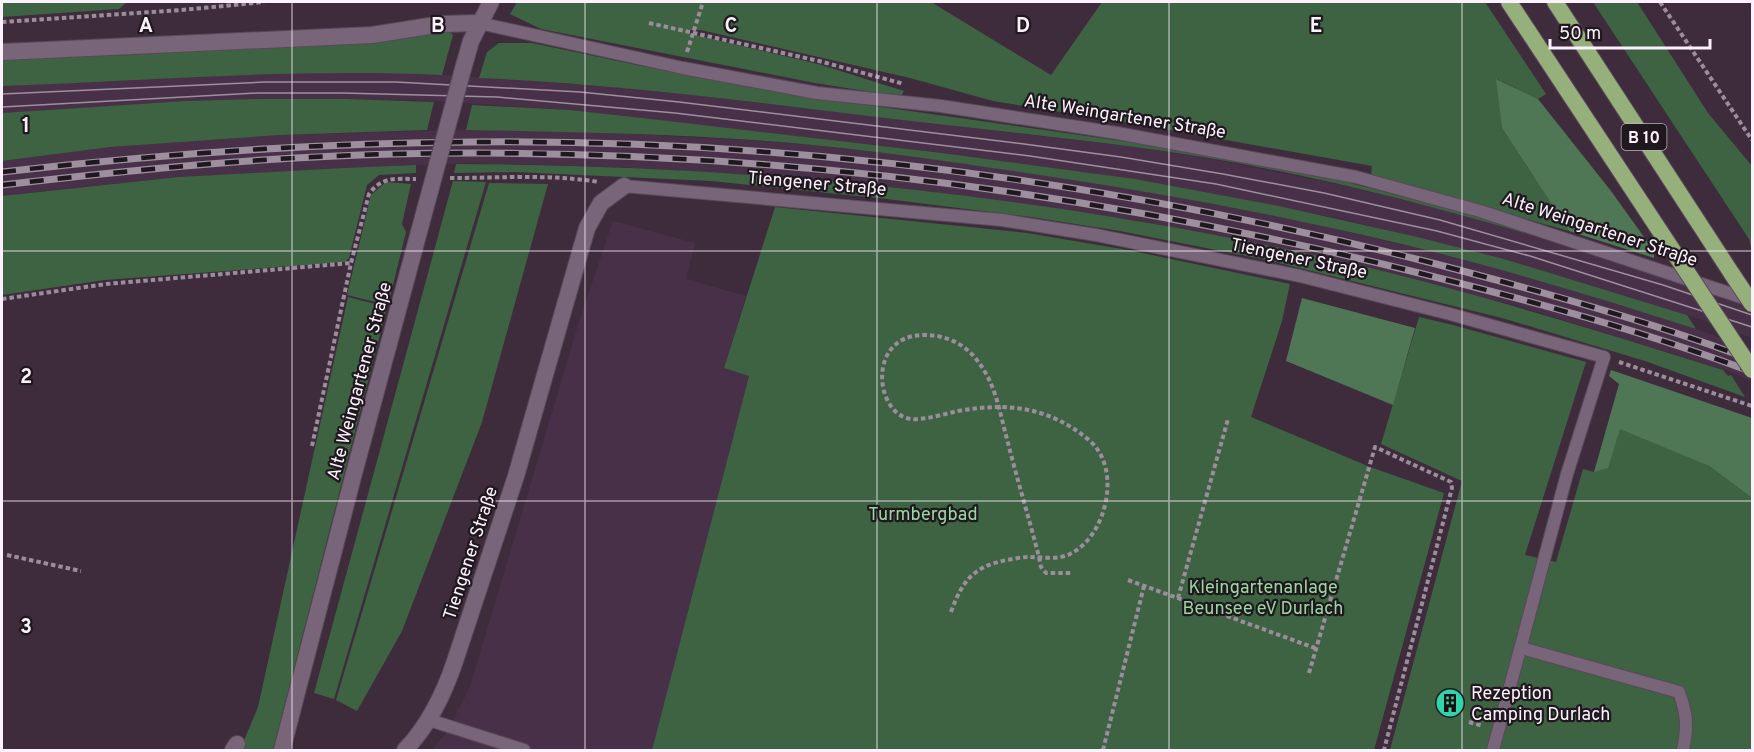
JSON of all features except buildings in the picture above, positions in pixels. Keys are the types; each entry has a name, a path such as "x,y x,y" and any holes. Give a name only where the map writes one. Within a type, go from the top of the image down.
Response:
{"highway":[{"name":"B 10","path":"1509,2 1752,370"},
{"name":"B 10","path":"1554,2 1752,302"}],"street":[{"name":"Alte Weingartener Straße","path":"282,750 462,69 479,23 491,2"},
{"path":"2,52 372,35 442,24 479,23"},
{"name":"Tiengener Straße","path":"405,750 429,720 446,688 516,476 587,228 601,202 624,186"}],"lane":[{"name":"Alte Weingartener Straße","path":"479,23 684,68 817,93 941,106 1117,133 1356,177 1480,211 1752,302"},
{"name":"Tiengener Straße","path":"624,186 1002,220 1096,235 1300,276 1450,314 1604,357"},
{"path":"1493,750 1567,474 1604,357"},
{"path":"1521,648 1679,692 1684,705 1688,731 1683,750"},
{"path":"429,720 524,750"}],"path":[{"path":"2,22 55,20 264,2"},
{"path":"685,60 703,2"},
{"path":"1660,2 1752,140"},
{"path":"649,22 907,84"},
{"path":"2,299 106,284 351,263"},
{"path":"951,612 960,589 990,563 1025,557 1040,557 1063,557 1072,553 1093,531 1108,493 1107,472 1094,444 1064,421 1044,413 999,408 981,408 917,420 908,419 891,407 884,392 882,373 886,356 898,341 914,335 932,335 963,345 984,370 999,408 1040,557 1041,567 1046,573 1071,573"},
{"path":"1604,357 1752,407"},
{"path":"1178,598 1228,419"},
{"path":"1309,673 1375,447 1418,463 1447,479 1451,482 1452,488 1384,750"},
{"path":"7,555 81,571"},
{"path":"1128,580 1315,648"},
{"path":"1103,750 1144,586"}],"shaded area":[{"path":"417,73 641,89 1125,146 1206,158 1421,204 1575,248 1752,307 1752,338 1688,315 1504,259 1343,219 1135,179 942,153 570,110 419,100 186,101 2,113 2,86 160,77"},
{"path":"466,130 595,132 792,143 912,156 1120,186 1301,221 1459,258 1549,283 1696,329 1752,349 1752,381 1728,371 1518,306 1322,257 1135,220 852,183 623,167 472,163 179,177 2,196 2,161 110,147 280,135"},
{"path":"613,221 695,243 686,279 746,296 724,368 749,376 652,750 432,750 447,732 470,687 579,322"}],"green space":[{"path":"2,2 127,2 119,9 2,17"},
{"path":"517,2 931,2 1051,75 1102,2 1485,2 1546,94 1538,99 1497,79 1502,128 1569,231 1371,176 1372,166 993,101 910,78 701,30 688,30 687,33 818,64 904,91 901,96 815,83 541,29 510,14"},
{"path":"1593,2 1637,2 1708,113 1752,166 1752,252 1749,239"},
{"path":"439,29 453,35 442,75 277,74 2,86 2,57 131,55"},
{"path":"499,43 532,43 804,96 1150,145 1327,177 1482,217 1595,254 1401,199 1302,176 1203,157 1087,141 686,94 479,78 487,52"},
{"path":"1496,79 1538,99 1611,191 1654,251 1654,258 1569,231 1502,128"},
{"path":"260,99 434,102 427,130 280,135 110,147 2,161 2,113 186,101"},
{"path":"472,105 570,110 651,119 942,153 1135,179 1279,206 1504,259 1687,315 1696,329 1461,259 1287,218 1169,196 942,161 792,143 670,135 466,130"},
{"path":"456,164 673,170 889,187 997,200 1212,234 1369,268 1522,308 1723,370 1728,376 1731,375 1745,397 1645,361 1502,318 1267,260 1120,231 887,199 711,181 515,172 454,173"},
{"path":"416,165 416,173 379,175 367,185 349,258 345,262 105,280 2,295 2,196 179,177"},
{"path":"453,181 486,182 334,699 314,693"},
{"path":"386,182 411,184 402,224 406,232 388,305 347,295 371,195"},
{"path":"489,183 548,184 482,422 402,631 357,711 336,700"},
{"path":"775,207 1027,233 1128,250 1290,284 1282,321 1251,417 1370,467 1444,493 1374,750 652,750 749,376 724,368"},
{"path":"348,297 387,307 273,750 240,750 258,707"},
{"path":"1302,298 1415,328 1393,405 1286,361"},
{"path":"1419,317 1586,362 1525,555 1556,562 1583,469 1594,472 1620,428 1709,466 1752,498 1752,750 1390,750 1462,481 1381,444"},
{"path":"1611,370 1752,418 1752,498 1709,466 1620,429 1608,468 1594,472 1619,384 1609,376"}],"tram line":[{"path":"2,94 266,82 396,82 580,92 1024,144 1223,174 1324,193 1440,220 1663,285 1752,315"},
{"path":"2,107 258,93 497,97 675,113 1030,156 1216,184 1437,231 1530,256 1752,327"}],"railway":[{"path":"2,172 237,151 474,142 596,143 838,158 1079,189 1318,236 1556,296 1674,332 1752,360"},
{"path":"2,185 99,174 295,158 393,154 522,153 652,157 781,166 910,179 1038,196 1293,243 1545,306 1670,343 1752,372"}],"place":[{"name":"Rezeption Camping Durlach","path":"1450,703"}],"park label":[{"name":"Turmbergbad","path":"923,514"},
{"name":"Kleingartenanlage Beunsee eV Durlach","path":"1263,597"}]}
